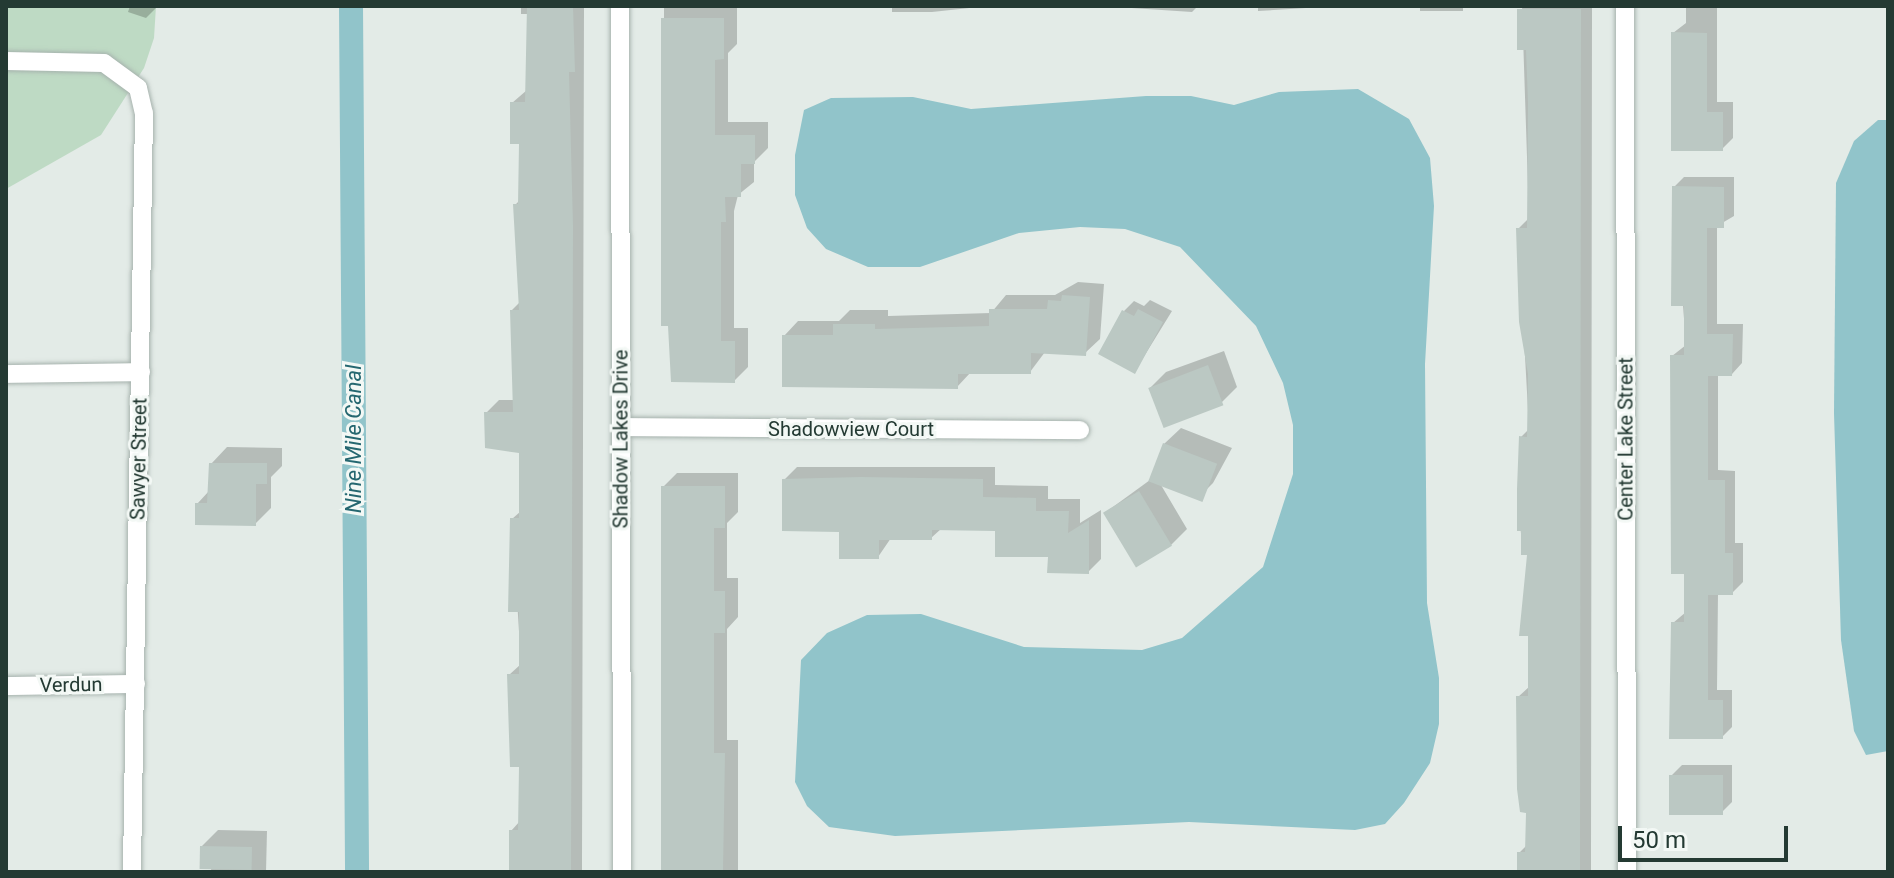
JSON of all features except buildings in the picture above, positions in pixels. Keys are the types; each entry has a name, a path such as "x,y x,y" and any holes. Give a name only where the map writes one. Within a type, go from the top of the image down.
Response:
{"street":[{"name":"Shadow Lakes Drive","path":"620,6 622,872"},
{"name":"Center Lake Street","path":"1625,6 1627,872"},
{"name":"Sawyer Street","path":"6,61 104,63 138,88 144,113 132,872"},
{"path":"6,374 141,372"},
{"name":"Shadowview Court","path":"621,427 1080,430"},
{"name":"Verdun","path":"6,686 136,684"}],"green space":[{"path":"6,6 156,6 154,38 144,68 101,135 6,189"}],"water":[{"path":"1358,89 1409,119 1430,158 1434,206 1425,364 1427,603 1439,678 1439,724 1430,763 1404,803 1385,824 1355,830 1189,822 895,836 829,827 807,806 795,782 801,660 827,633 867,615 921,614 1024,647 1142,650 1182,638 1263,567 1293,474 1293,425 1283,383 1256,326 1180,247 1125,229 1080,227 1019,233 920,267 868,267 826,249 807,228 795,195 795,155 804,110 831,98 913,97 971,109 1146,96 1191,96 1234,105 1279,92"},
{"path":"1878,120 1888,120 1888,751 1866,755 1854,731 1841,640 1834,413 1836,183 1854,141"}],"waterway":[{"name":"Nine Mile Canal","path":"351,6 357,872"}]}
